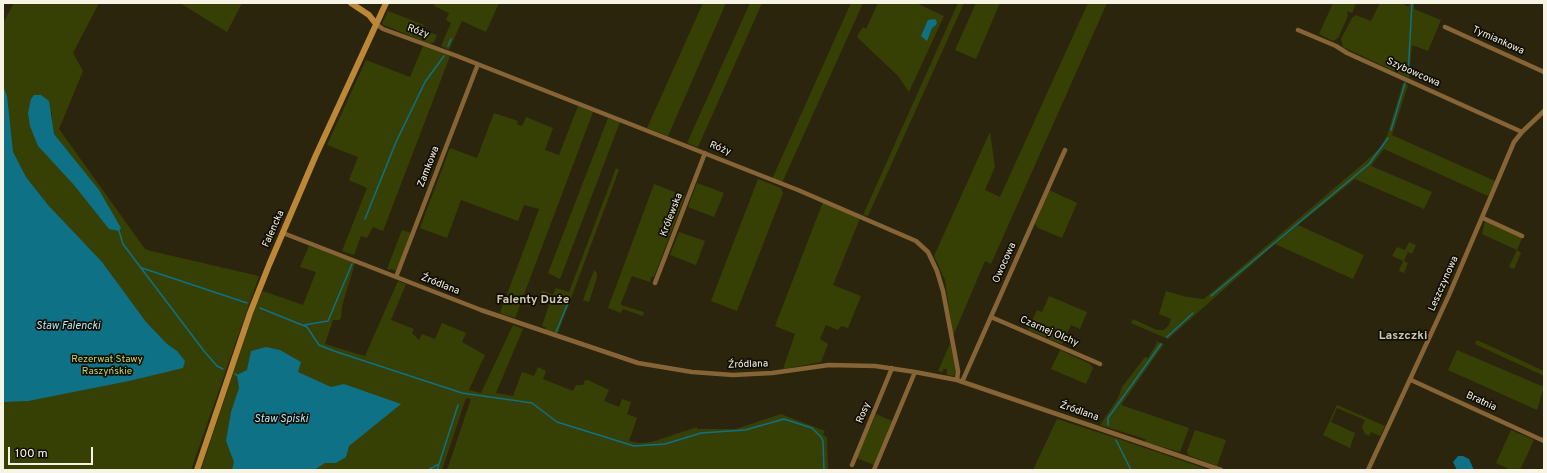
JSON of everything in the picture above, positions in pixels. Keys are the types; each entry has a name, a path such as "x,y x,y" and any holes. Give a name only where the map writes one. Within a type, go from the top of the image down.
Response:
{"street":[{"path":"351,3 369,15 376,24"},
{"name":"Falencka","path":"197,470 250,313 283,232 386,3"},
{"name":"Róży","path":"376,24 383,29 478,64 705,153 886,227 921,244 933,260 943,291 959,381"},
{"name":"Tymiankowa","path":"1445,27 1544,72"},
{"name":"Szybowcowa","path":"1298,30 1522,132"},
{"name":"Zamkowa","path":"396,277 478,64"},
{"name":"Leszczynowa","path":"1368,470 1411,380 1483,218 1511,149 1522,132 1544,111"},
{"name":"Owocowa","path":"959,381 991,317 1065,150"},
{"name":"Królewska","path":"655,283 705,153"},
{"path":"1483,218 1522,236"},
{"name":"Źródlana","path":"283,232 533,329 625,360 659,368 733,375 772,373 829,365 892,368 915,372 959,381 1221,470"},
{"name":"Czarnej Olchy","path":"991,317 1100,364"},
{"name":"Rosy","path":"852,465 892,368"},
{"path":"874,470 915,372"},
{"name":"Bratnia","path":"1411,380 1544,441"}],"green space":[{"name":"Rezerwat Stawy Raszyńskie","path":"14,3 99,3 73,53 83,71 59,129 145,249 259,276 191,470 3,470 3,23","holes":["52,112 51,124 54,134 105,200 39,130"]},
{"path":"180,3 242,3 227,32"},
{"path":"435,3 499,3 486,32 462,21 449,50 441,46 451,23 446,20 449,13 434,6"},
{"path":"703,3 726,3 668,136 647,128"},
{"path":"750,3 762,3 698,147 687,143"},
{"path":"851,3 863,3 782,183 772,179"},
{"path":"878,3 916,3 944,16 909,92 898,76 857,37 863,27 866,29"},
{"path":"958,3 964,3 868,216 863,215"},
{"path":"976,3 1000,3 976,59 955,50"},
{"path":"1088,3 1107,3 991,264 985,261 953,336 945,280 934,256 990,132 995,167 985,190 1000,197"},
{"path":"1333,3 1356,3 1352,13 1347,11 1348,16 1338,38 1333,41 1319,34"},
{"path":"1380,3 1401,3 1409,7 1409,3 1414,3 1414,9 1441,20 1428,51 1412,45 1409,78 1343,47 1341,39 1352,18 1356,15 1371,21"},
{"path":"388,11 424,25 422,29 437,35 434,42 430,44 382,24"},
{"path":"423,46 450,56 383,231 373,227 367,238 361,236 354,255 342,251 367,188 349,180 358,157 327,145 366,60 410,77"},
{"path":"1403,83 1408,85 1392,135 1495,181 1488,196 1384,149 1371,166 1432,192 1424,209 1355,179 1298,225 1364,255 1353,279 1275,244 1168,339 1131,323 1133,319 1157,330 1164,330 1169,325 1171,319 1159,314 1166,291 1187,297 1204,299 1365,162 1380,148 1387,136"},
{"path":"578,106 593,112 515,318 500,313 539,209 524,205 518,221 461,200 447,238 420,228 450,148 477,158 494,113 518,121 517,124 522,126 526,117 553,128 545,150 559,155"},
{"path":"608,118 620,122 560,279 548,273"},
{"path":"616,168 619,170 558,333 546,330 545,327 542,326 550,302 548,298 540,295 542,290 553,295 556,288 569,292"},
{"path":"758,179 781,188 783,193 737,311 711,301"},
{"path":"697,183 724,193 714,217 688,207"},
{"path":"654,184 685,196 654,277 652,276 650,282 632,276 621,303 621,305 644,312 643,316 623,309 621,313 608,308"},
{"path":"1049,190 1077,203 1062,238 1038,228 1035,224"},
{"path":"823,202 860,218 833,285 861,296 848,328 841,326 838,330 826,325 820,339 828,344 821,362 783,369 795,334 775,326"},
{"path":"1485,221 1522,238 1517,250 1482,234"},
{"path":"402,230 411,233 396,271 387,269"},
{"path":"679,232 705,241 696,265 670,255"},
{"path":"1409,242 1416,245 1412,254 1408,252 1404,261 1408,263 1404,273 1399,271 1403,261 1392,256 1397,247 1405,250"},
{"path":"309,246 355,263 342,306 341,318 339,320 333,320 325,344 365,356 398,281 406,284 391,320 414,329 412,333 419,340 422,334 435,339 442,323 466,333 462,342 485,355 469,390 481,393 513,325 523,329 496,393 513,396 522,372 534,376 538,367 546,371 543,379 573,391 576,385 583,385 585,380 588,380 609,390 604,401 619,407 622,399 631,402 627,414 637,418 629,441 639,443 652,442 697,427 697,429 736,429 781,414 825,431 823,434 827,438 828,470 447,470 471,399 466,398 442,470 201,470 256,305 263,291 303,305 316,272 300,267"},
{"path":"1517,250 1521,253 1514,269 1509,267"},
{"path":"594,270 597,273 597,277 589,302 583,300"},
{"path":"1049,296 1087,312 1080,329 1071,325 1062,344 1028,330 1037,310 1042,312"},
{"path":"1477,340 1544,371 1544,376 1475,344"},
{"path":"1156,341 1164,344 1121,405 1189,428 1180,452 1146,442 1145,439 1100,425 1118,398 1122,387 1145,357 1148,358 1157,343"},
{"path":"950,344 956,370 954,376 947,375 947,369 943,369 943,372 938,371"},
{"path":"1060,350 1090,364 1093,368 1086,384 1051,369"},
{"path":"1457,350 1544,387 1537,410 1448,370"},
{"path":"1337,405 1385,426 1380,436 1371,432 1369,436 1365,434 1362,427 1365,420 1337,408 1331,422 1355,433 1350,448 1323,435"},
{"path":"876,414 892,421 874,465 857,458"},
{"path":"1057,419 1119,439 1209,470 1033,470"},
{"path":"1195,430 1226,440 1217,466 1188,455 1187,451"},
{"path":"1511,430 1534,440 1520,470 1511,470 1496,463"}],"water":[{"path":"935,19 937,22 936,25 932,28 927,41 921,36 928,20"},
{"name":"Staw Falencki","path":"3,86 7,96 13,152 26,177 48,205 102,262 146,322 167,344 177,351 185,361 183,368 129,381 28,401 3,402"},
{"path":"34,95 41,95 49,101 54,134 99,190 121,228 119,231 109,229 74,185 38,146 30,126 28,113 31,99"},
{"name":"Staw Spiski","path":"266,347 280,350 301,362 298,372 331,387 344,384 401,404 349,446 346,457 336,463 325,463 314,470 232,470 234,462 226,441 231,412 239,388 237,375 247,370 251,351"},
{"path":"1458,456 1463,456 1469,459 1474,470 1457,470 1453,462"}],"waterway":[{"path":"1408,75 1412,3"},
{"path":"448,46 451,39"},
{"path":"365,219 396,142 425,82 444,56"},
{"path":"1391,130 1405,83"},
{"path":"1211,296 1369,164 1388,138"},
{"path":"119,231 123,244 141,268 204,351 217,366 223,369"},
{"path":"304,325 328,321 352,264"},
{"path":"142,268 247,303"},
{"path":"556,332 568,303"},
{"path":"260,308 307,327 319,345 334,351 462,393 532,403 557,422 634,446 665,444 701,433 745,430 784,419 812,428 821,437 823,441 824,470"},
{"path":"1167,337 1193,313"},
{"path":"1108,425 1108,418 1161,344"},
{"path":"428,470 439,464 458,405"},
{"path":"1116,440 1131,470"},
{"path":"437,470 439,464"}],"district":[{"name":"Falenty Duże","path":"533,301"},
{"name":"Laszczki","path":"1403,337"}]}
